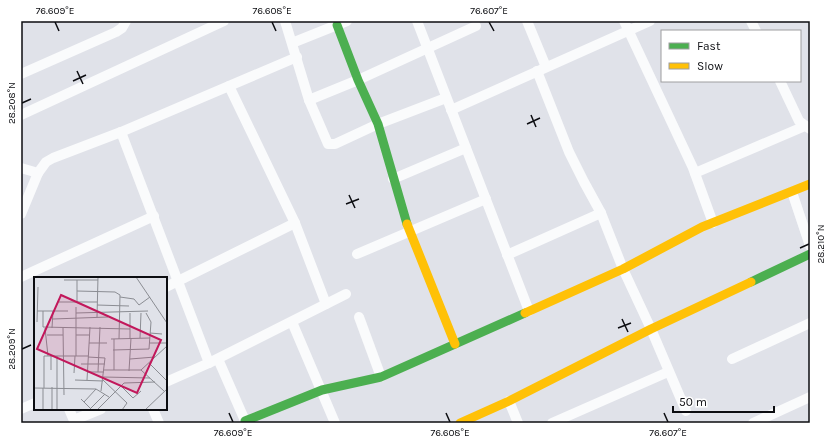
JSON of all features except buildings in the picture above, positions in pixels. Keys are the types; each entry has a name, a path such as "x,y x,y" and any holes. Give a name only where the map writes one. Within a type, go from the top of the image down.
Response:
{"street":[{"path":"21,74 116,32 122,28 126,21"},
{"path":"21,115 224,21"},
{"path":"285,21 309,100 328,144 335,144 378,124 446,98"},
{"path":"417,21 529,311"},
{"path":"527,21 569,152 602,213 623,269 651,329 668,372 686,411"},
{"path":"624,21 695,173 713,223"},
{"path":"451,110 650,21"},
{"path":"751,21 756,30"},
{"path":"292,43 342,23 358,80 378,124 409,232 455,344"},
{"path":"309,100 358,80 476,26"},
{"path":"21,214 38,173 46,162 53,158 121,132 297,57"},
{"path":"695,173 808,128 799,120 780,82"},
{"path":"229,86 295,223 326,304"},
{"path":"121,132 178,281 214,361 245,422 322,390 381,377 623,269 713,223 810,184"},
{"path":"393,179 466,148"},
{"path":"21,168 38,173"},
{"path":"792,192 810,246"},
{"path":"357,254 486,199"},
{"path":"507,255 602,213"},
{"path":"34,282 26,275 154,216"},
{"path":"167,286 295,223"},
{"path":"460,423 509,401 651,329 810,254"},
{"path":"167,382 214,361 346,294"},
{"path":"359,317 381,377"},
{"path":"292,322 336,423"},
{"path":"732,359 810,323"},
{"path":"552,423 668,372"},
{"path":"753,423 810,397"},
{"path":"509,401 518,423"},
{"path":"21,409 34,404"},
{"path":"69,410 74,422 99,410"},
{"path":"153,410 159,423"}],"traffic: fast":[{"path":"337,25 358,80 378,124 407,224"},
{"path":"751,282 810,254"},
{"path":"245,421 322,390 381,377 525,313"}],"traffic: slow":[{"path":"525,313 623,269 702,227 810,184"},
{"path":"407,224 455,344"},
{"path":"460,423 509,401 651,329 751,282"}]}
